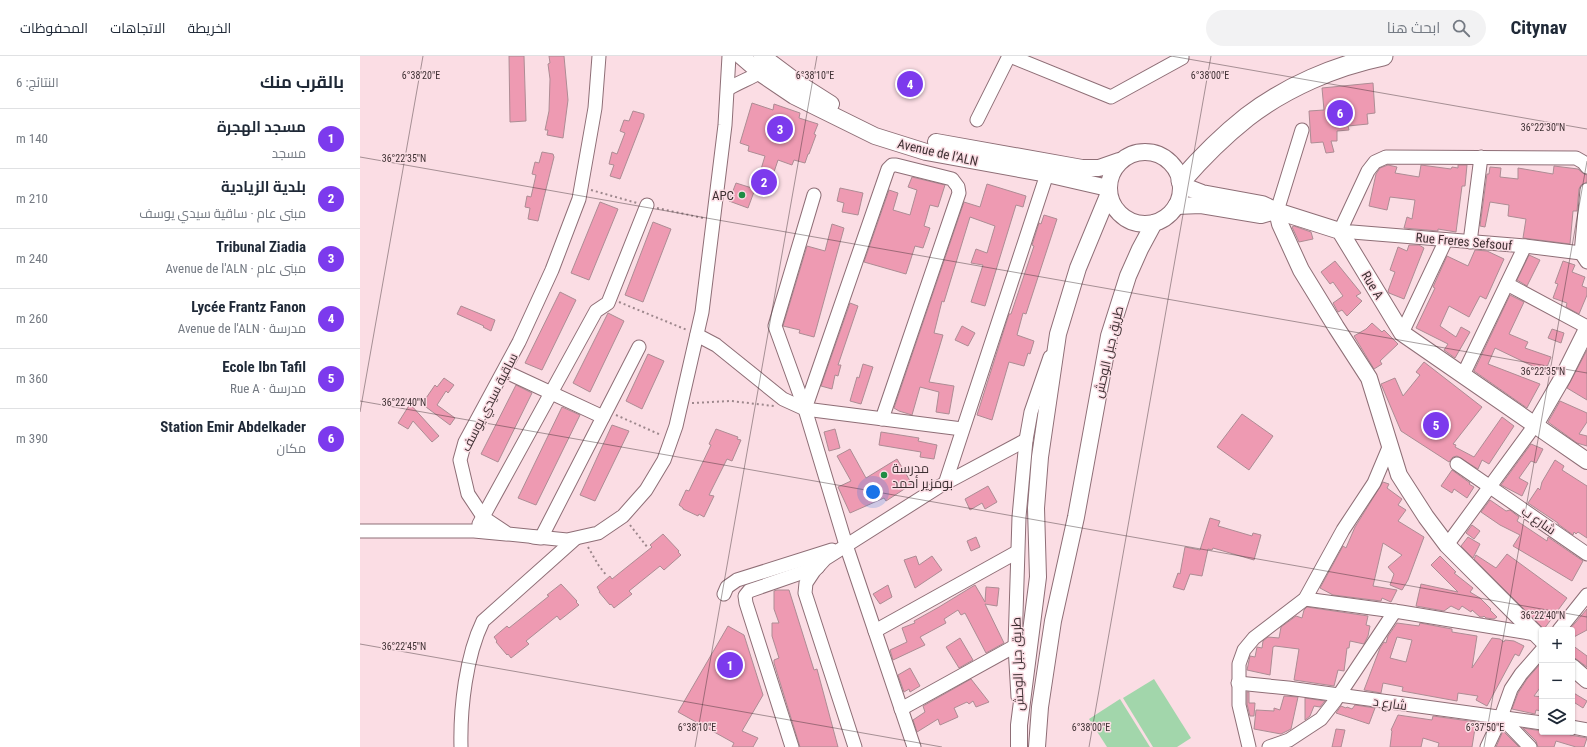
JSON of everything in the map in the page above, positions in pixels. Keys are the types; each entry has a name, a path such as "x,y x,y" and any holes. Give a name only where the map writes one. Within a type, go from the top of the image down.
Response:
{"highway":[{"path":"1181,183 1205,155 1236,126 1285,91 1357,62 1383,56"}],"main road":[{"name":"Avenue de l'ALN","path":"741,56 764,64 794,96 876,136 926,152 1046,174 1108,191"},
{"path":"764,64 853,116 876,127 903,136 1082,168 1099,168 1119,162"},
{"path":"1138,152 1154,152 1168,160 1178,173 1181,183 1179,199 1176,206 1171,213 1154,223 1139,224 1125,218 1114,207 1108,191 1111,174 1119,162 1128,155 1138,152"},
{"path":"1181,183 1202,193 1262,204 1276,211 1340,231"},
{"name":"طريق جبل الوحش","path":"1020,725 1038,577 1036,508 1040,457 1058,334 1078,268 1108,191"},
{"path":"1176,206 1201,205 1261,215 1276,211"},
{"path":"1276,211 1280,224 1301,270 1369,378 1399,475 1426,517 1447,545 1539,637"},
{"name":"طريق جبل الوحش","path":"1037,747 1040,706 1053,621 1076,517 1109,336 1128,276 1154,223"},
{"name":"Rue A","path":"1340,231 1402,333 1587,461"},
{"path":"1535,425 1563,377 1587,328"},
{"path":"1575,670 1587,680"},
{"path":"1016,745 1020,725"}],"street":[{"name":"ساقية سيدي يوسف","path":"599,56 595,108 579,199 552,270 520,342 465,442 460,460 468,494 484,518 508,534 568,540 598,533 623,516 646,490 664,460 676,426 682,403 697,335 709,263 725,125 729,56"},
{"path":"977,120 1009,56 1111,97 1182,58 1182,56"},
{"path":"728,89 747,78 764,64"},
{"path":"1276,211 1302,130"},
{"path":"923,171 926,152"},
{"path":"1340,231 1368,171 1371,166 1380,159 1392,157 1576,158 1587,165"},
{"path":"1470,242 1481,158"},
{"path":"804,409 888,169 892,165 896,165 952,179 958,187 959,193 882,419"},
{"path":"945,484 1046,174"},
{"path":"1585,254 1587,190"},
{"path":"814,195 775,326 804,409 846,545 914,747"},
{"path":"474,531 484,518 596,311 608,303 647,206"},
{"name":"Rue Freres Sefsouf","path":"1340,231 1525,246 1585,254"},
{"path":"1402,333 1446,240"},
{"path":"1463,375 1525,246"},
{"path":"1507,284 1587,328"},
{"name":"طريق جبل الوحش","path":"1020,725 1014,646 1018,552 1026,440 1031,412 1058,334"},
{"path":"697,335 716,345 783,399 804,409 962,429"},
{"path":"360,531 474,531 541,538 639,347"},
{"path":"504,371 551,394 605,414"},
{"path":"1447,545 1535,425"},
{"path":"855,747 805,593 806,583 825,559 846,545 945,484 1026,440"},
{"path":"1250,747 1239,705 1239,664 1244,650 1254,638 1305,599 1343,530 1374,483 1390,445"},
{"name":"شارع ب","path":"1457,464 1491,486 1587,554"},
{"path":"461,747 460,721 467,674 478,631 483,621 579,538"},
{"path":"724,594 727,587 737,580 846,545"},
{"path":"875,631 1018,552"},
{"path":"792,747 745,596 749,591 818,567"},
{"path":"1561,627 1587,595"},
{"path":"1305,599 1395,611 1539,637"},
{"path":"1269,747 1289,740 1321,719 1339,696 1395,611"},
{"path":"902,710 1014,646"},
{"path":"1487,747 1502,718 1512,689 1521,674 1539,653"},
{"name":"شارع د","path":"1238,683 1539,723"},
{"path":"1502,718 1530,747"},
{"path":"1575,728 1587,730"}],"path":[{"path":"610,299 697,335"},
{"path":"682,403 731,401 775,406"},
{"path":"605,414 671,440"},
{"path":"623,516 648,548"},
{"path":"579,538 607,576"}],"green space":[{"path":"1154,679 1191,738 1177,747 1153,747 1123,698"},
{"path":"1120,699 1150,747 1107,747 1089,719"}],"building":[{"path":"509,56 524,56 526,121 510,122"},
{"path":"549,56 564,56 568,100 563,138 547,135 548,130 545,130 549,111"},
{"path":"1373,83 1375,113 1367,114 1368,124 1348,126 1349,130 1337,131 1337,141 1331,141 1334,152 1326,153 1323,142 1311,143 1309,111 1324,110 1322,88"},
{"path":"752,103 773,110 774,104 800,113 799,118 818,124 814,134 816,135 805,163 794,160 792,165 778,160 767,193 755,189 765,156 748,151 749,146 740,143"},
{"path":"633,111 644,114 644,117 620,179 610,176 614,165 609,164 612,152 617,154 625,133 620,131 624,120 629,121"},
{"path":"542,152 553,154 554,157 538,221 528,219 530,208 525,207 527,196 531,197 536,175 532,174 535,162 539,163"},
{"path":"1388,165 1397,167 1395,173 1419,177 1421,165 1451,169 1452,167 1458,168 1458,165 1467,165 1465,186 1462,186 1456,232 1438,229 1438,231 1404,228 1407,217 1412,219 1415,200 1390,197 1387,210 1369,206 1376,174 1380,168"},
{"path":"1554,166 1578,169 1587,175 1587,182 1581,185 1579,189 1577,211 1573,211 1570,244 1523,238 1526,219 1508,216 1509,205 1490,202 1485,227 1480,226 1487,174 1489,174 1490,167 1501,168 1500,177 1518,179 1518,168 1553,174"},
{"path":"912,177 945,185 938,207 930,205 924,226 930,228 923,248 915,246 906,274 864,262 889,190 898,193 893,210 910,215 917,190 908,187"},
{"name":"APC","path":"736,183 755,189 748,208 729,201"},
{"path":"987,184 1026,196 1023,207 1016,205 985,306 971,302 983,265 971,263 976,249 987,253 995,226 970,217 944,302 942,301 934,333 943,335 929,382 954,386 949,414 936,412 939,392 920,387 912,415 899,411 894,408 964,202 980,207"},
{"path":"840,188 863,193 858,215 842,212 844,203 837,201"},
{"path":"600,202 618,209 589,280 571,273"},
{"path":"1044,215 1057,219 1026,314 1023,313 1017,335 1034,341 1024,366 1009,362 992,420 977,415 1009,314 1011,314 1034,246 1032,245 1039,223 1041,224"},
{"path":"653,222 671,229 643,302 625,295"},
{"path":"832,224 844,228 814,337 799,333 800,330 783,326 807,246 825,251"},
{"path":"1294,226 1311,232 1313,239 1299,242 1292,227"},
{"path":"1409,245 1419,245 1424,248 1404,299 1389,293 1388,291 1395,272 1390,270 1398,247 1407,251"},
{"path":"1475,250 1487,251 1504,259 1486,299 1480,296 1469,317 1449,306 1440,326 1456,337 1461,327 1470,332 1455,358 1444,350 1448,344 1416,328 1435,288 1433,287 1447,256 1468,266"},
{"path":"1529,255 1540,260 1527,286 1517,280"},
{"path":"1335,261 1361,293 1356,296 1362,301 1347,316 1342,310 1338,312 1333,303 1343,296 1333,282 1330,284 1321,272"},
{"path":"1563,261 1575,265 1572,272 1585,277 1582,286 1587,288 1587,295 1579,314 1566,307 1567,303 1553,298 1558,284 1555,283"},
{"path":"560,292 576,300 542,370 525,363"},
{"path":"1510,295 1524,302 1509,334 1528,342 1525,348 1551,357 1545,372 1495,348 1488,364 1540,384 1527,408 1474,371"},
{"path":"850,303 858,306 838,365 841,365 838,376 835,375 832,389 821,386"},
{"path":"461,306 495,320 491,331 483,327 484,326 457,314"},
{"path":"608,313 624,321 590,392 573,383"},
{"path":"1372,323 1382,332 1384,330 1398,344 1380,361 1382,364 1374,369 1354,336 1366,329"},
{"path":"962,326 975,333 968,346 955,340"},
{"path":"1552,329 1564,333 1561,343 1548,338"},
{"path":"1587,350 1587,400 1567,388"},
{"path":"648,354 664,361 642,409 626,401"},
{"path":"1424,362 1482,407 1453,444 1456,445 1455,447 1474,457 1502,417 1514,426 1489,464 1482,460 1478,469 1457,456 1453,457 1449,462 1401,431 1381,384 1395,378 1403,396 1420,375 1416,372"},
{"path":"863,364 873,367 861,404 850,401 857,377 859,378"},
{"path":"444,378 454,385 448,393 446,391 437,405 455,418 450,425 422,404 435,385 437,387"},
{"path":"516,385 532,393 498,462 481,454"},
{"path":"1560,401 1587,413 1587,422 1579,434 1587,436 1587,446 1577,443 1548,422"},
{"path":"410,404 439,436 432,442 413,421 408,429 398,423"},
{"path":"562,407 580,415 536,505 518,498"},
{"path":"1242,414 1273,436 1249,470 1217,447"},
{"path":"612,425 629,431 595,501 580,495"},
{"path":"716,429 738,437 737,439 741,440 732,461 727,459 709,495 714,496 704,517 699,514 698,516 683,509 679,505 686,490 689,491 711,445 709,444"},
{"path":"835,429 840,448 829,451 824,432"},
{"path":"881,432 919,438 918,441 937,445 934,459 920,457 921,452 879,445"},
{"path":"1531,444 1543,449 1536,463 1531,461 1519,478 1528,483 1522,496 1501,485"},
{"path":"850,449 866,478 897,459 912,484 886,501 884,498 850,513 838,487 851,481 837,456"},
{"path":"1555,460 1564,466 1562,470 1587,486 1587,538 1578,532 1576,534 1574,532 1573,535 1528,503 1538,488 1540,490 1542,482"},
{"path":"1452,470 1474,487 1467,498 1454,489 1452,493 1441,486"},
{"path":"1383,482 1389,484 1387,488 1402,499 1398,505 1406,510 1398,521 1424,537 1408,580 1402,590 1390,585 1394,574 1388,567 1402,555 1383,543 1373,586 1397,590 1391,602 1382,598 1381,601 1333,595 1320,588 1343,546 1346,548 1355,527"},
{"path":"988,486 997,502 985,509 982,503 970,510 965,499"},
{"path":"1490,500 1506,511 1510,510 1519,517 1517,521 1547,541 1548,537 1583,561 1572,581 1513,546 1520,535 1500,525 1481,512"},
{"path":"1210,518 1220,521 1218,526 1252,536 1253,533 1261,535 1254,560 1213,548 1212,550 1208,549 1202,576 1190,574 1184,590 1173,587 1178,573 1180,574 1185,547 1200,550"},
{"path":"1472,525 1480,531 1474,539 1466,533"},
{"path":"663,534 681,555 664,570 660,566 629,591 632,594 614,608 599,592 597,587 610,576 612,579 652,547 650,545"},
{"path":"976,537 980,547 971,551 967,541"},
{"path":"1468,537 1480,544 1473,558 1461,546"},
{"path":"1507,554 1567,598 1545,627 1542,627 1474,559 1476,555 1496,568"},
{"path":"916,556 919,565 932,556 942,570 915,588 904,560"},
{"path":"1440,556 1456,572 1454,573 1473,588 1470,592 1480,598 1497,617 1494,619 1486,618 1484,616 1480,617 1472,610 1471,612 1462,606 1459,610 1451,606 1444,611 1416,606 1421,584 1458,592 1431,565"},
{"path":"561,584 579,605 560,620 557,616 526,641 529,644 511,658 496,642 497,641 494,637 507,626 509,628 549,596 547,595"},
{"path":"888,585 892,597 880,604 873,594"},
{"path":"975,585 985,602 986,587 999,588 997,606 985,604 1004,643 986,653 965,613 961,615 958,610 944,619 946,623 920,637 925,645 893,660 890,650 907,642 902,628 915,623 914,621"},
{"path":"789,590 814,670 817,669 838,747 800,747 774,663 774,660 779,658 772,636 772,623 779,623 774,609 774,591"},
{"path":"1307,607 1368,616 1366,625 1370,626 1368,636 1364,644 1350,641 1349,648 1347,648 1344,671 1338,670 1334,686 1294,680 1299,649 1273,647 1270,675 1247,670 1250,656 1255,657 1257,647 1262,648 1263,641 1268,637 1279,638 1281,627 1296,616 1302,618 1304,610"},
{"path":"1587,609 1587,630 1575,636 1575,627 1572,627"},
{"path":"1397,623 1419,626 1420,623 1452,629 1452,632 1477,636 1472,668 1492,638 1500,639 1504,642 1505,640 1514,641 1524,646 1519,656 1515,654 1487,706 1476,700 1478,696 1458,693 1457,701 1402,691 1403,687 1383,683 1381,693 1364,690 1380,648 1384,642 1386,643 1388,636","holes":["1397,637 1412,640 1406,662 1390,658"]},
{"path":"728,626 744,635 763,695 742,731 758,738 753,747 732,747 734,743 678,712"},
{"path":"960,638 973,660 959,668 946,647"},
{"path":"1575,647 1587,656 1587,667 1575,658"},
{"path":"1539,665 1539,689 1534,696 1539,697 1539,710 1536,710 1535,714 1512,709 1518,693 1527,679"},
{"path":"910,668 920,686 910,692 909,689 904,692 898,675"},
{"path":"971,679 989,702 976,707 973,701 969,704 967,702 954,708 958,717 940,725 938,719 917,732 913,720 925,712 923,706"},
{"path":"1247,692 1249,692 1249,703 1255,703 1254,716 1250,716 1247,704"},
{"path":"1575,694 1587,701 1583,708 1575,703"},
{"path":"1284,696 1298,697 1291,729 1281,734 1254,729 1256,710 1274,711 1274,708 1280,710"},
{"path":"1305,698 1325,701 1320,707 1314,706 1310,716 1305,720"},
{"path":"1355,705 1375,708 1369,724 1336,713 1341,706 1352,709"},
{"path":"1398,715 1432,720 1433,716 1476,722 1472,747 1438,747 1439,743 1423,738 1421,747 1390,747 1391,730"},
{"path":"1523,728 1539,731 1539,735 1570,735 1587,738 1584,747 1576,747 1556,741 1554,747 1538,747 1536,741"},
{"path":"1336,729 1345,730 1341,747 1332,747"},
{"path":"1503,731 1519,747 1496,747"}],"place":[{"name":"Lycée Frantz Fanon","path":"910,84"},
{"name":"Station Emir Abdelkader","path":"1340,113"},
{"name":"Tribunal Ziadia","path":"780,129"},
{"name":"بلدية الزيادية","path":"764,182"},
{"name":"APC","path":"742,195"},
{"name":"Ecole Ibn Tafil","path":"1436,425"},
{"name":"مدرسة بومزير أحمد","path":"884,475"},
{"name":"مسجد الهجرة","path":"730,665"}]}
